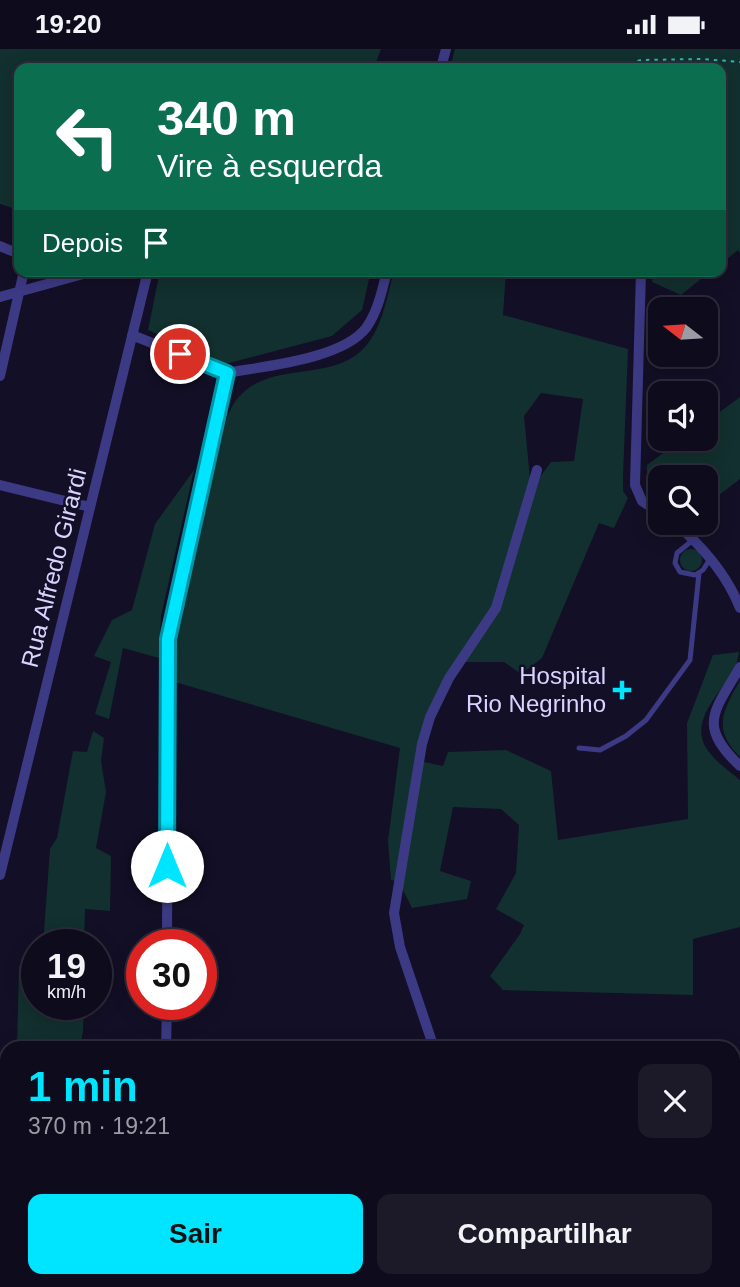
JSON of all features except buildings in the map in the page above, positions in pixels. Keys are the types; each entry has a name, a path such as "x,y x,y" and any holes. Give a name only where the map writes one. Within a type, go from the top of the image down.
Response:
{"street":[{"path":"0,376 23,277"},
{"path":"0,297 73,277"},
{"name":"Rua Alfredo Girardi","path":"0,875 146,277"},
{"path":"132,335 227,373 309,357 342,347 364,330 371,319 385,277"},
{"path":"641,277 635,485 642,501 648,505"},
{"path":"167,929 168,639 227,373"},
{"path":"432,1041 400,947 394,913 422,744 430,717 449,678 496,608 537,470"},
{"path":"0,485 90,507"},
{"path":"688,535 729,585 740,608"},
{"path":"740,667 713,719 715,735 721,748 740,766"},
{"path":"166,1041 167,1020"}],"lane":[{"path":"693,540 677,553 676,563 684,575 699,573"},
{"path":"579,748 600,750 636,728 660,702 690,660 699,573 710,559"}],"path":[{"path":"630,63 641,60 703,59 740,62"}],"green space":[{"path":"0,49 381,49 376,63 14,63 14,208 0,204"},
{"path":"455,49 740,49 740,253 738,250 726,260 726,63 451,63"},
{"path":"159,277 370,277 362,310 332,336 225,364 148,330"},
{"path":"392,277 506,277 503,315 628,349 623,491 628,498 614,528 599,523 542,658 521,674 504,662 458,662 449,678 420,761 443,766 448,752 506,750 551,771 558,840 688,819 687,723 713,655 739,652 735,668 705,715 702,736 712,756 740,780 740,927 693,939 693,995 503,990 490,976 524,925 496,909 516,873 519,825 501,809 453,807 440,871 471,881 467,899 412,908 399,882 391,880 388,841 400,748 175,682 172,655 175,638 227,417 232,407 238,398 265,379 332,366 361,351 374,334","holes":["541,393 583,399 574,461 551,462 531,489 524,416"]},
{"path":"653,277 704,277 681,295 652,282"},
{"path":"740,397 740,479 718,496 718,465 648,465 648,485 647,465 666,451 718,451 718,413"},
{"path":"194,470 161,616 159,658 123,648 109,719 95,714 111,662 94,656 112,620 132,610 155,524"},
{"path":"691,549 699,552 702,560 699,568 691,571 683,568 680,560 683,552"},
{"path":"740,680 740,757 726,737 723,719"},
{"path":"93,731 104,738 101,761 106,792 96,848 111,856 110,911 85,909 84,929 44,929 50,849 57,838 73,751 87,752"},
{"path":"21,964 21,1020 83,1020 83,1031 81,1041 17,1041"}],"place":[{"name":"Hospital Rio Negrinho","path":"622,690"}],"route":[{"path":"167,866 168,639 227,373 180,354"}]}
